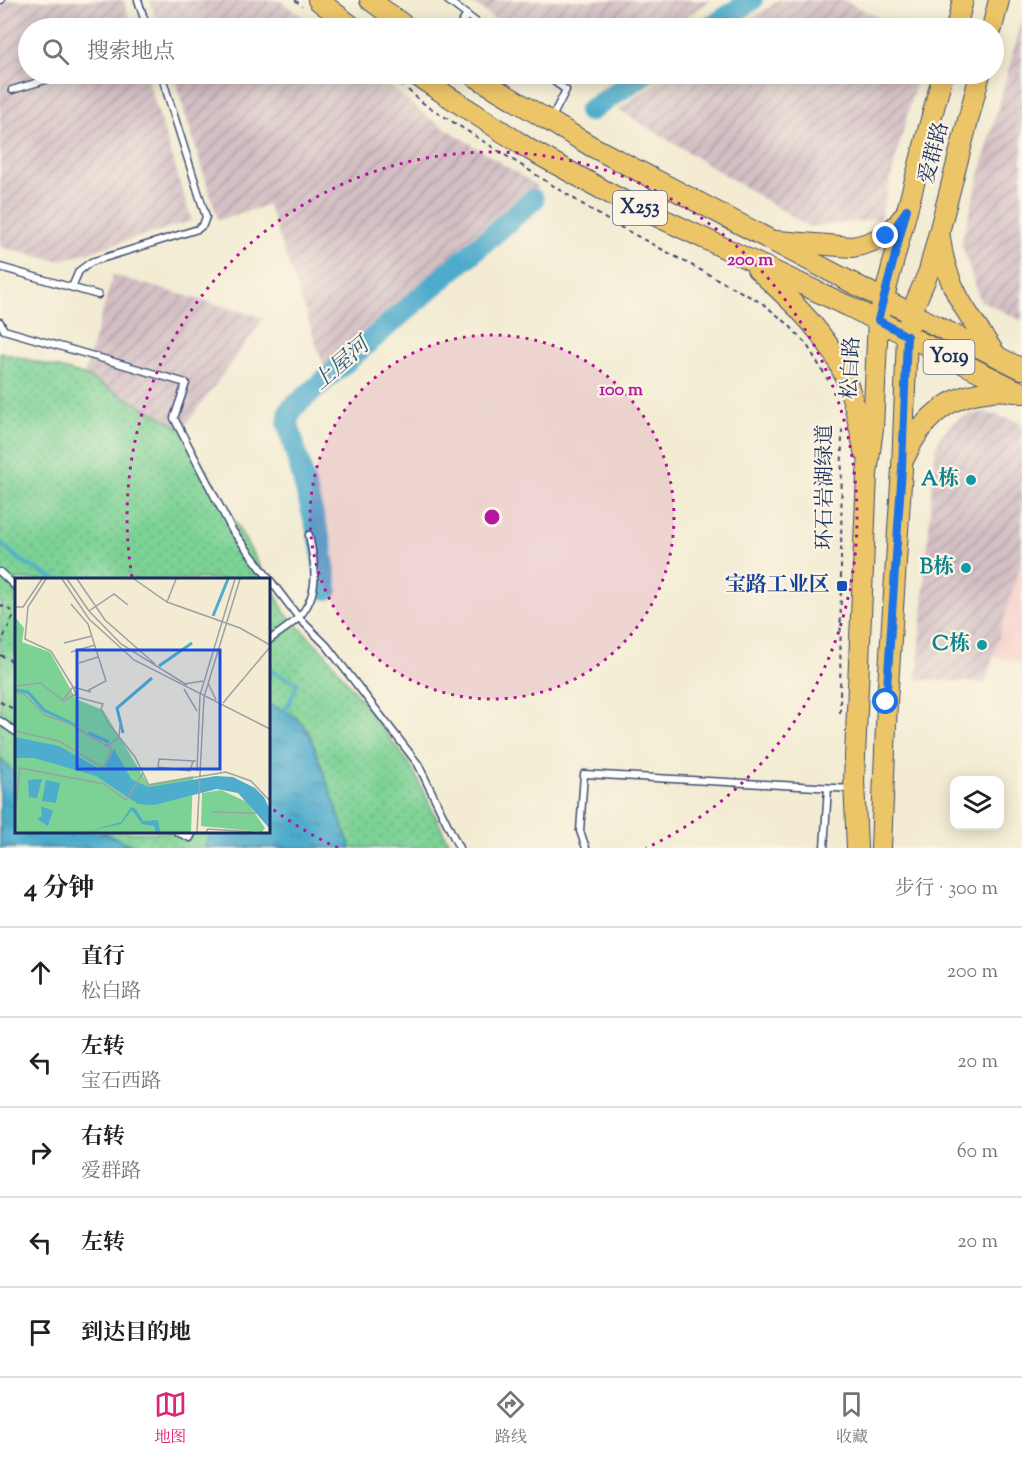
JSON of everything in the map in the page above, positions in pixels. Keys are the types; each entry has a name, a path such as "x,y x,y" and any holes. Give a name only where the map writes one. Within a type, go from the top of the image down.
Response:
{"main road":[{"path":"318,0 341,18"},
{"path":"370,0 394,18"},
{"path":"958,18 963,0"},
{"path":"994,18 999,0"},
{"name":"松白路","path":"429,84 490,125 618,198 878,320 873,428 867,474 854,789 857,841"},
{"name":"X253","path":"487,84 549,123 911,313"},
{"name":"爱群路","path":"878,320 941,84"},
{"name":"爱群路","path":"911,313 929,271 977,84"},
{"path":"769,240 852,247 864,245 886,236 907,209"},
{"path":"940,227 943,256 952,285 961,304 997,357"},
{"path":"739,254 780,290 833,353 854,405 867,474"},
{"path":"881,842 886,702 902,468 907,336 911,313"},
{"name":"Y019","path":"911,313 1022,369"},
{"name":"Y019","path":"878,320 1022,393"},
{"path":"902,468 916,436 935,412 947,403 976,393 1010,391 1022,393"}],"lane":[{"path":"138,0 144,18"},
{"path":"447,0 471,18"},
{"path":"12,90 32,84"},
{"path":"72,287 79,271 91,262 198,229 203,225 206,217 164,84"},
{"path":"549,123 566,90 558,84"},
{"path":"0,267 98,295"},
{"path":"0,322 4,330 186,383 174,418 232,530 269,578"},
{"path":"270,640 299,618 311,600 316,578 309,535"},
{"path":"0,572 15,586"},
{"path":"270,580 299,618 327,646 418,764 459,848"},
{"path":"0,721 15,731"},
{"path":"586,848 580,831 584,774 854,789"},
{"path":"824,848 828,788"},
{"path":"181,833 190,838 192,833"}],"path":[{"path":"399,84 423,103 609,221 762,303 788,324 807,345 832,387"},
{"name":"环石岩湖绿道","path":"840,723 838,693 843,460 841,420"},
{"path":"0,605 15,612"},
{"path":"0,645 15,615"},
{"path":"0,655 15,662"},
{"path":"0,702 15,710"}],"shaded area":[{"path":"0,0 124,0 129,18 18,18 18,84 149,84 192,221 58,261 0,247"},
{"path":"279,0 303,18 156,18 150,1"},
{"path":"468,0 711,0 684,18 493,18"},
{"path":"779,0 843,0 880,18 752,18"},
{"path":"1022,19 1022,321 980,300 961,243"},
{"path":"176,84 387,84 431,119 539,187 325,369 268,205 218,220"},
{"path":"655,84 915,84 880,219 809,227 618,109"},
{"path":"113,275 264,318 183,429 84,375"},
{"path":"985,412 1022,423 1022,559 985,683 917,679 935,452 939,439 958,419"},
{"path":"1022,559 1022,664 993,656"}],"green space":[{"path":"0,352 84,375 183,429 266,578 15,578 15,833 270,833 270,584 285,613 325,653 411,766 451,848 0,848"}],"water":[{"path":"270,704 293,715 310,735 351,848 204,848 211,833 270,833"},
{"path":"0,758 15,774 15,833 104,833 139,848 0,848"}],"waterway":[{"name":"上屋河","path":"725,18 752,0"},
{"name":"上屋河","path":"589,111 629,84"},
{"name":"上屋河","path":"327,589 321,544 288,424 290,410 533,200"},
{"path":"0,542 19,559 53,578"},
{"name":"上屋河","path":"270,671 298,683 286,710"}],"place":[{"name":"A栋","path":"971,480"},
{"name":"B栋","path":"966,568"},
{"name":"宝路工业区","path":"842,586"},
{"name":"C栋","path":"982,645"}],"route":[{"path":"886,236 907,209 878,320 907,336 902,468 886,702"}]}
